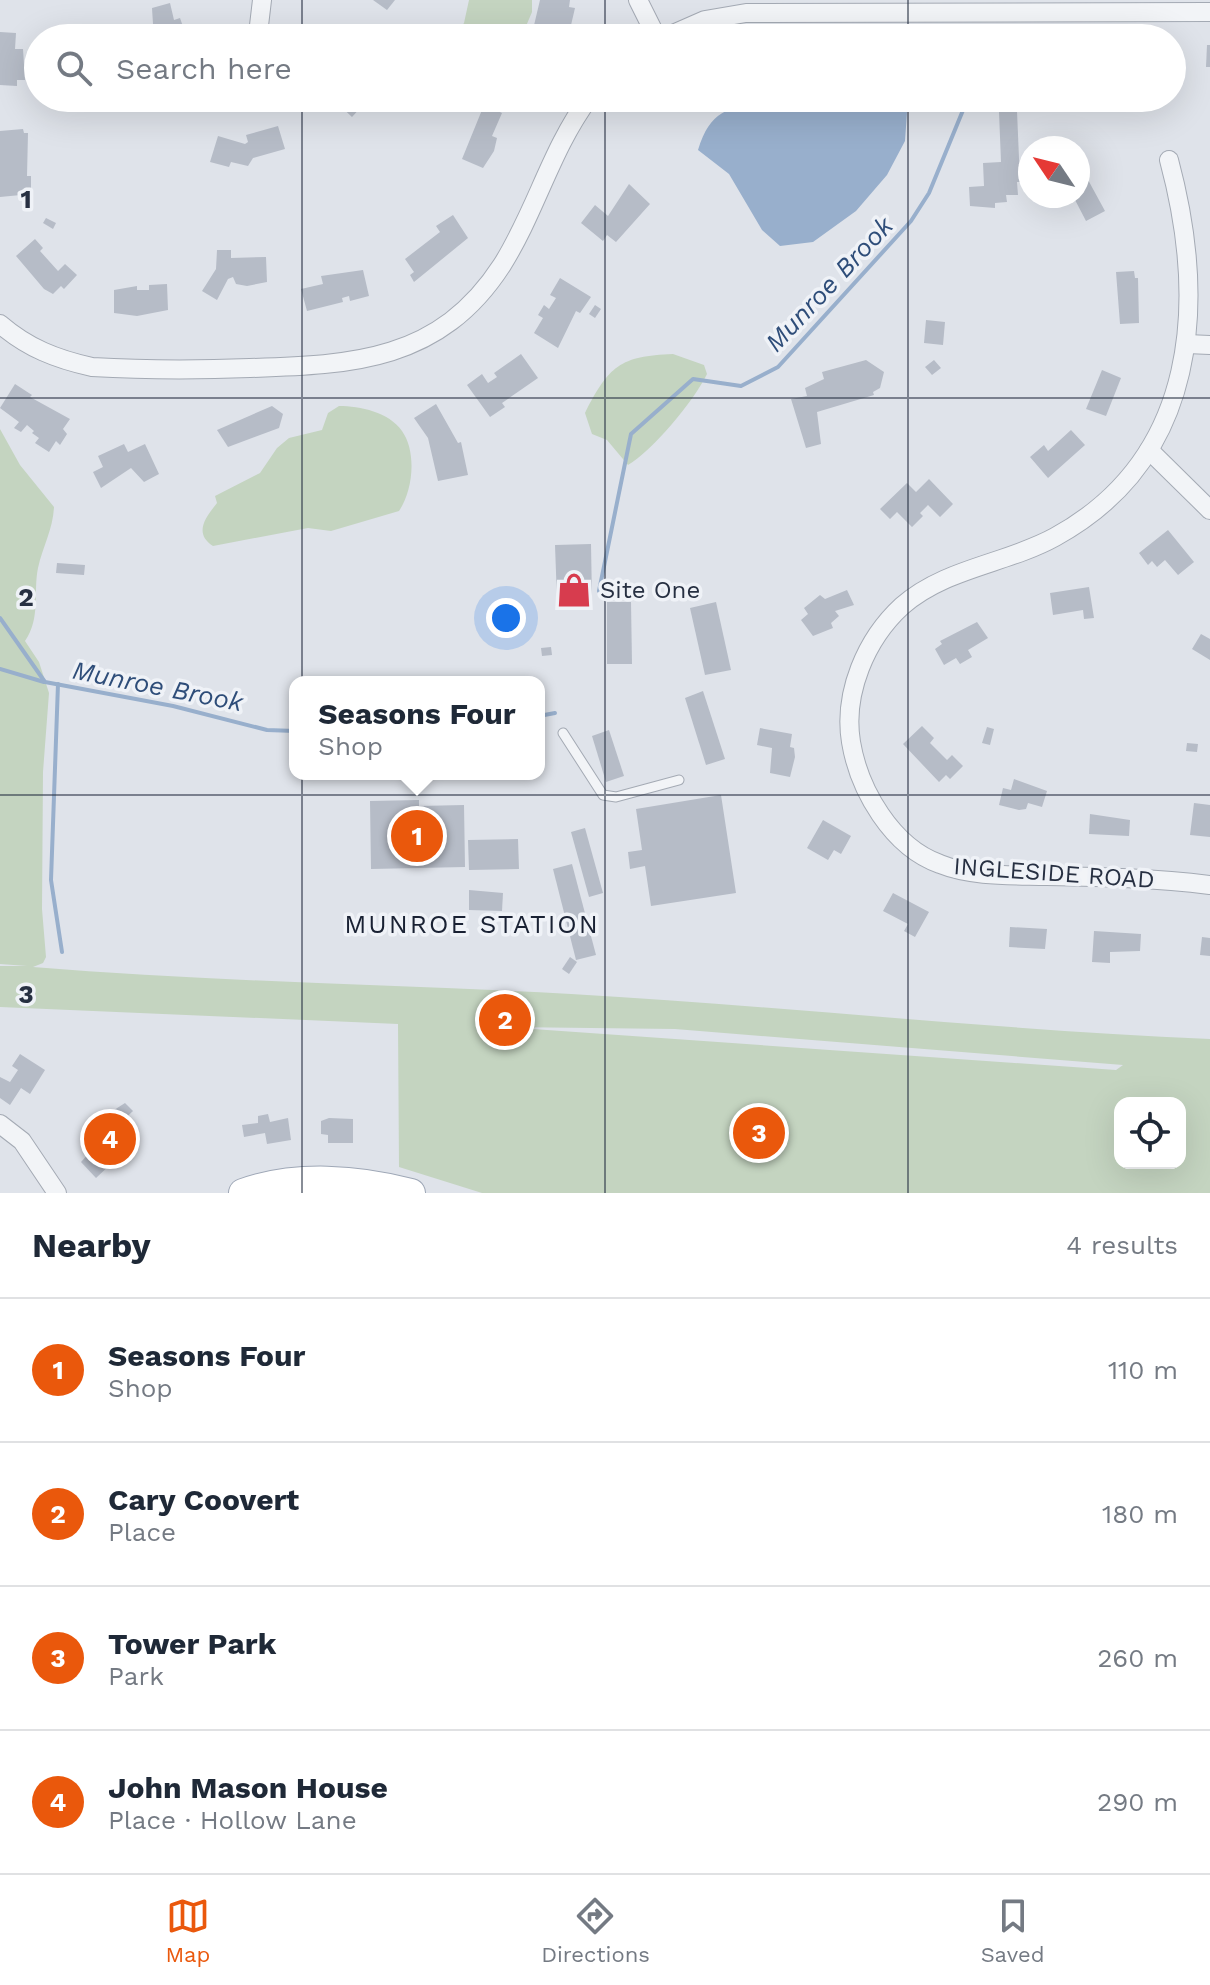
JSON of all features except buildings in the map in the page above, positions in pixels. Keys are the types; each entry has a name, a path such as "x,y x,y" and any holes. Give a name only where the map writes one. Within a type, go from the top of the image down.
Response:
{"main road":[{"path":"243,1193 288,1184 350,1180 411,1193"}],"street":[{"path":"258,24 262,0"},
{"path":"638,0 650,24"},
{"path":"696,24 746,13 1210,12"},
{"path":"0,324 21,342 58,360 92,367 335,366 405,347 429,337 457,316 501,266 551,160 580,112"},
{"name":"INGLESIDE ROAD","path":"1169,160 1186,249 1187,344 1174,399 1149,450 1121,488 1055,538 940,581 902,607 886,624 863,661 850,706 849,729 853,755 885,820 900,839 939,864 1017,875 1210,885"},
{"path":"1187,344 1210,345"},
{"path":"1149,450 1210,510"},
{"path":"0,1124 22,1141 57,1193"}],"lane":[{"path":"563,733 603,795 616,797 679,780"}],"green space":[{"path":"469,0 532,0 532,12 527,24 464,23"},
{"path":"673,354 704,365 707,374 672,424 649,449 628,465 607,440 592,434 585,413 601,384 618,367 640,357"},
{"path":"339,406 374,411 390,419 402,431 410,450 411,471 404,503 399,511 331,531 308,528 213,546 207,541 203,525 217,503 215,496 260,473 277,448 289,438 322,430 328,413"},
{"path":"0,429 20,465 54,507 38,568 35,614 25,641 39,662 49,693 43,772 42,909 46,957 43,963 33,967 571,994 1210,1039 1210,1193 482,1193 399,1167 398,1024 0,1007 0,966 27,966 0,964","holes":["503,1027 675,1029 1123,1065 1116,1070"]}],"water":[{"path":"907,112 905,141 887,175 856,211 813,242 780,246 762,230 729,174 698,150 708,126 722,114"}],"waterway":[{"name":"Munroe Brook","path":"599,591 631,434 693,379 741,386 778,367 911,221 929,193 962,112"},
{"name":"Munroe Brook","path":"0,618 45,682 173,706 267,730 289,731"},
{"path":"0,669 44,682"},
{"path":"58,684 51,880 62,952"},
{"name":"Munroe Brook","path":"545,715 555,713"}],"place":[{"name":"Site One","path":"574,590"},
{"name":"Seasons Four","path":"417,836"},
{"name":"Cary Coovert","path":"505,1020"},
{"name":"Tower Park","path":"759,1133"},
{"name":"John Mason House","path":"110,1139"}],"district":[{"name":"MUNROE STATION","path":"472,924"}]}
